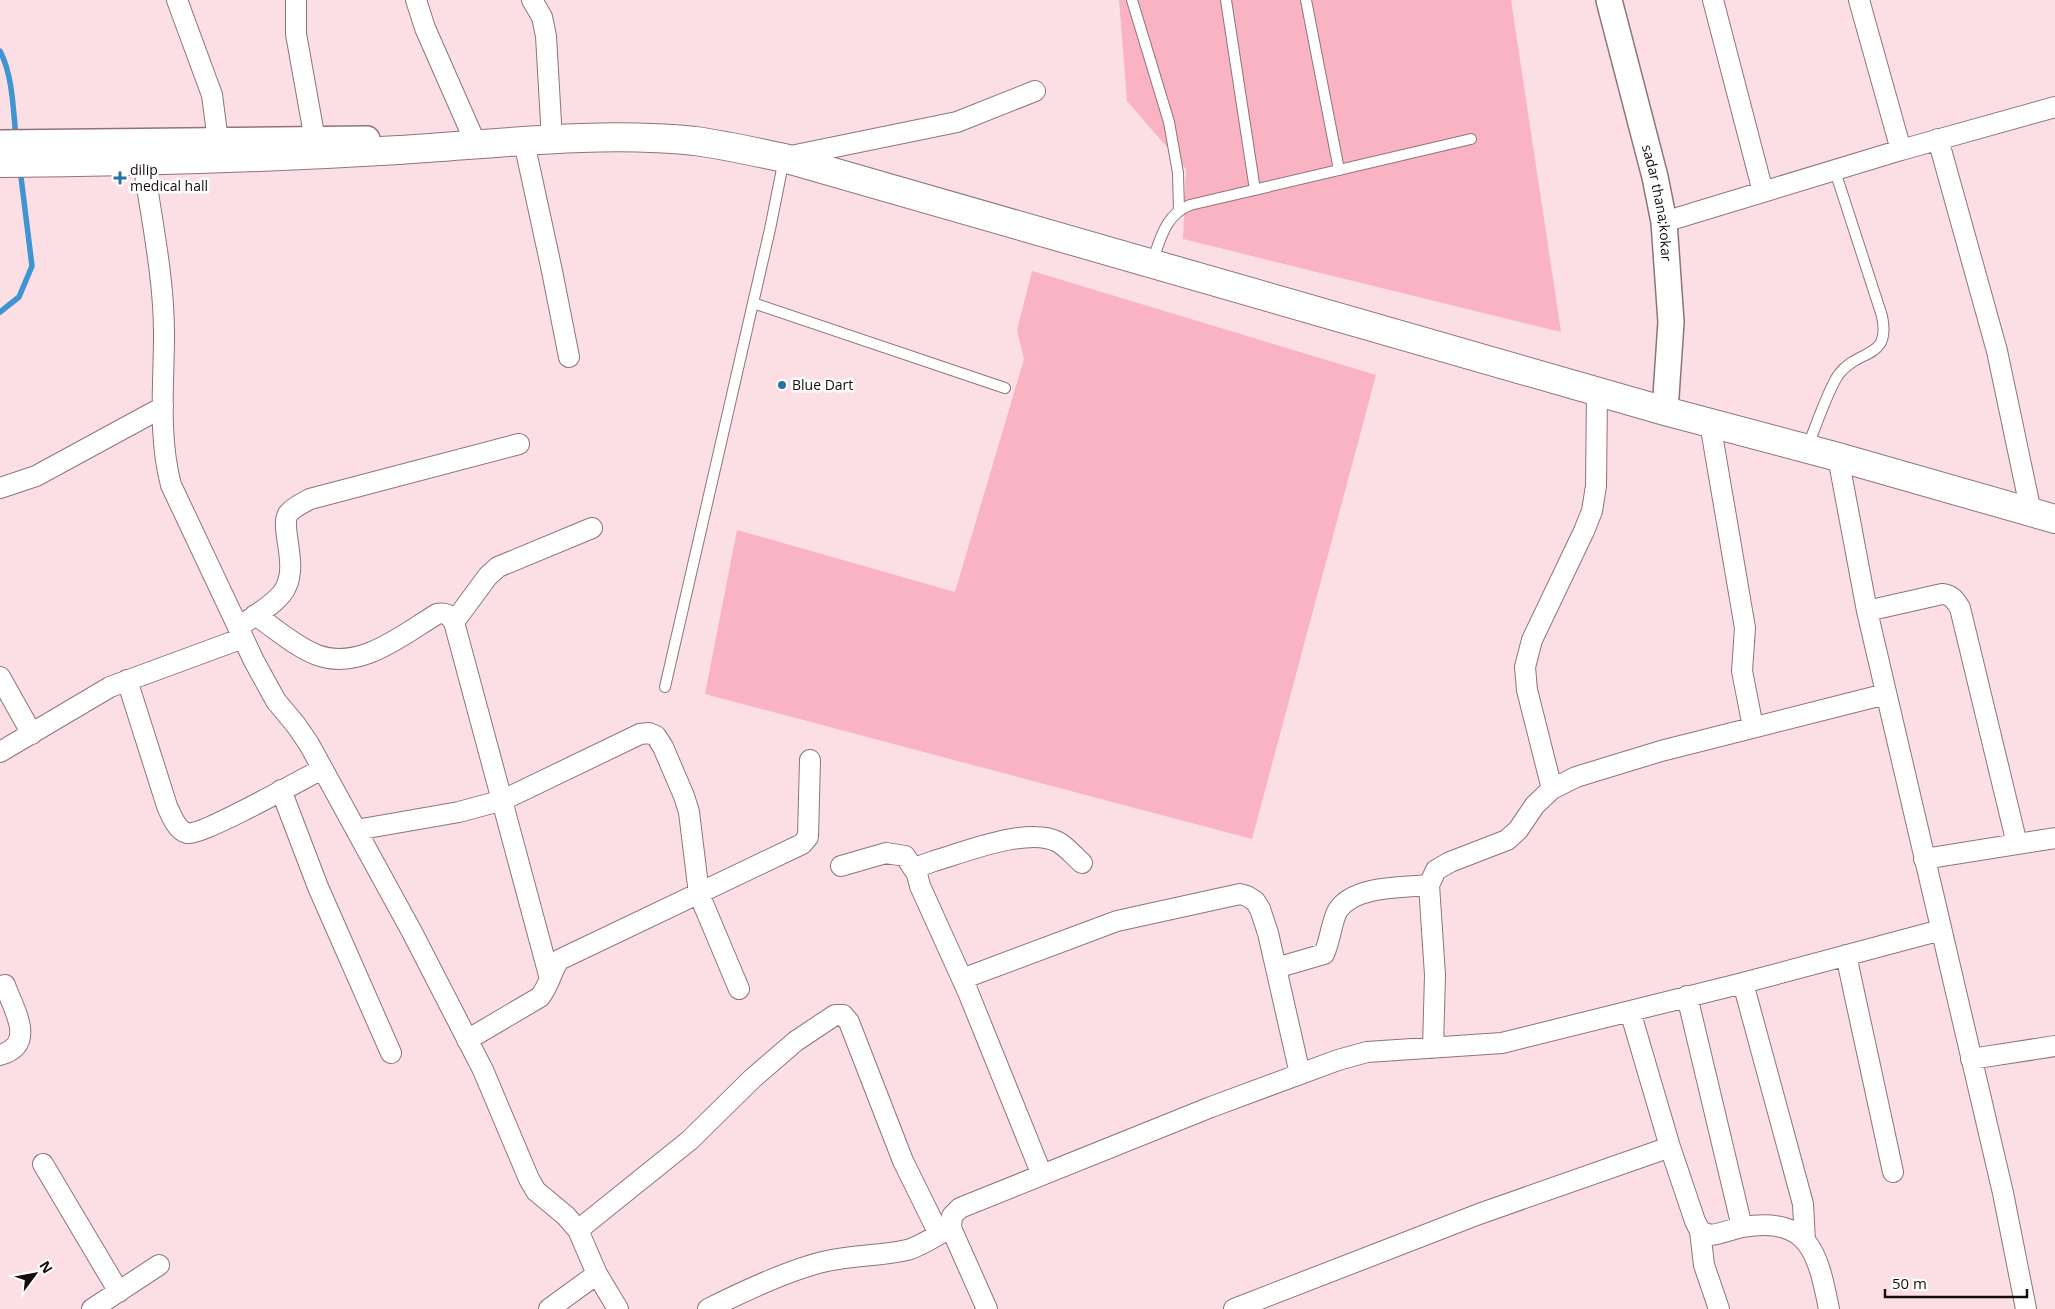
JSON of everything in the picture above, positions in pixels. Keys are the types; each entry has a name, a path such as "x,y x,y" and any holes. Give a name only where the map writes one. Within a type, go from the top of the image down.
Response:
{"main road":[{"path":"12,158 378,144 427,147 552,140 649,139 695,142 784,158 1665,411 1838,457 2043,515"}],"street":[{"path":"178,0 212,95 218,142"},
{"path":"296,0 296,34 315,140"},
{"path":"416,0 425,28 476,144"},
{"path":"532,0 542,17 546,36 552,140"},
{"name":"sadar thana;kokar","path":"1609,0 1655,176 1664,222 1671,322 1665,411"},
{"path":"1713,0 1762,192"},
{"path":"1859,0 1901,150"},
{"path":"784,158 957,122 1036,91"},
{"path":"1664,222 1938,139 2055,108"},
{"path":"12,158 218,142 400,138 427,147"},
{"path":"1938,139 2043,515"},
{"path":"524,142 569,357"},
{"path":"12,158 144,167 400,156 427,147"},
{"path":"144,167 161,282 164,333 163,407 166,465 171,485 276,702 296,725 322,768 412,932 482,1070 529,1179 536,1191 566,1216 578,1230 597,1274 618,1309"},
{"path":"1552,789 1527,690 1525,666 1532,640 1592,511 1596,486 1597,390"},
{"path":"0,488 42,473 163,407"},
{"path":"1710,423 1745,628 1742,670 1753,728"},
{"path":"0,752 110,687 241,633 255,615 286,589 291,575 291,563 285,522 289,513 296,506 310,499 519,444"},
{"path":"1838,457 1867,611 2020,1270 2026,1309"},
{"path":"454,622 488,576 504,562 592,528"},
{"path":"1867,611 1942,594 1948,594 1954,598 1960,608 2017,844"},
{"path":"255,615 304,648 323,657 342,660 354,658 384,647 437,614 449,615 454,622 550,979"},
{"path":"0,677 32,734"},
{"path":"127,680 172,818 181,830 186,833 196,833 322,768"},
{"path":"1433,1048 1435,975 1429,885 1436,870 1450,862 1507,840 1518,830 1535,805 1552,789 1576,777 1651,754 1886,694"},
{"path":"356,830 459,812 503,800 640,734 649,733 656,736 663,747 684,796 689,812 699,894 739,989"},
{"path":"467,1040 540,998 547,989 559,960 802,844 808,837 810,760"},
{"path":"281,790 318,887 391,1053"},
{"path":"917,874 920,866 1023,836 1042,836 1059,842 1082,863"},
{"path":"1924,859 2055,838"},
{"path":"841,866 886,853 905,856 917,874 920,886 962,979 1042,1175"},
{"path":"1276,968 1324,954 1329,945 1337,911 1347,901 1361,893 1429,885"},
{"path":"962,979 1117,921 1240,894 1247,896 1260,909 1268,933 1300,1074"},
{"path":"708,1309 735,1295 805,1267 862,1254 908,1250 945,1231 952,1216 960,1208 1211,1106 1338,1060 1367,1052 1502,1043 1743,983 1941,930"},
{"path":"1846,955 1893,1172"},
{"path":"1743,983 1803,1204 1805,1241"},
{"path":"0,1055 14,1050 21,1040 20,1028 5,986"},
{"path":"1687,996 1742,1227"},
{"path":"1630,1011 1670,1147 1700,1231 1704,1265 1719,1309"},
{"path":"578,1230 690,1140 753,1078 796,1042 835,1015 843,1015 849,1022 903,1161 945,1231 987,1309"},
{"path":"1971,1059 2055,1046"},
{"path":"1242,1307 1479,1214 1670,1147"},
{"path":"42,1164 119,1292"},
{"path":"1700,1231 1710,1235 1742,1227 1776,1225 1798,1234 1813,1252 1820,1269 1829,1309"},
{"path":"92,1309 159,1266"},
{"path":"549,1309 597,1274"}],"lane":[{"path":"1132,0 1170,122 1178,173 1179,210"},
{"path":"1226,0 1255,190"},
{"path":"1306,0 1340,170"},
{"path":"1152,263 1164,230 1173,215 1190,205 1471,139"},
{"path":"665,687 753,303 784,158"},
{"path":"1807,449 1839,374 1875,349 1885,336 1882,316 1836,171"},
{"path":"753,303 1005,388"}],"shaded area":[{"path":"1119,0 1511,0 1561,332 1183,239 1186,169 1127,101"},
{"path":"1032,271 1376,375 1252,839 705,694 737,530 955,592 1024,359 1017,330"}],"waterway":[{"path":"0,51 8,71 16,137"},
{"path":"0,312 19,297 32,266 20,169"}],"place":[{"name":"dilip medical hall","path":"120,178"},
{"name":"Blue Dart","path":"782,385"}]}
